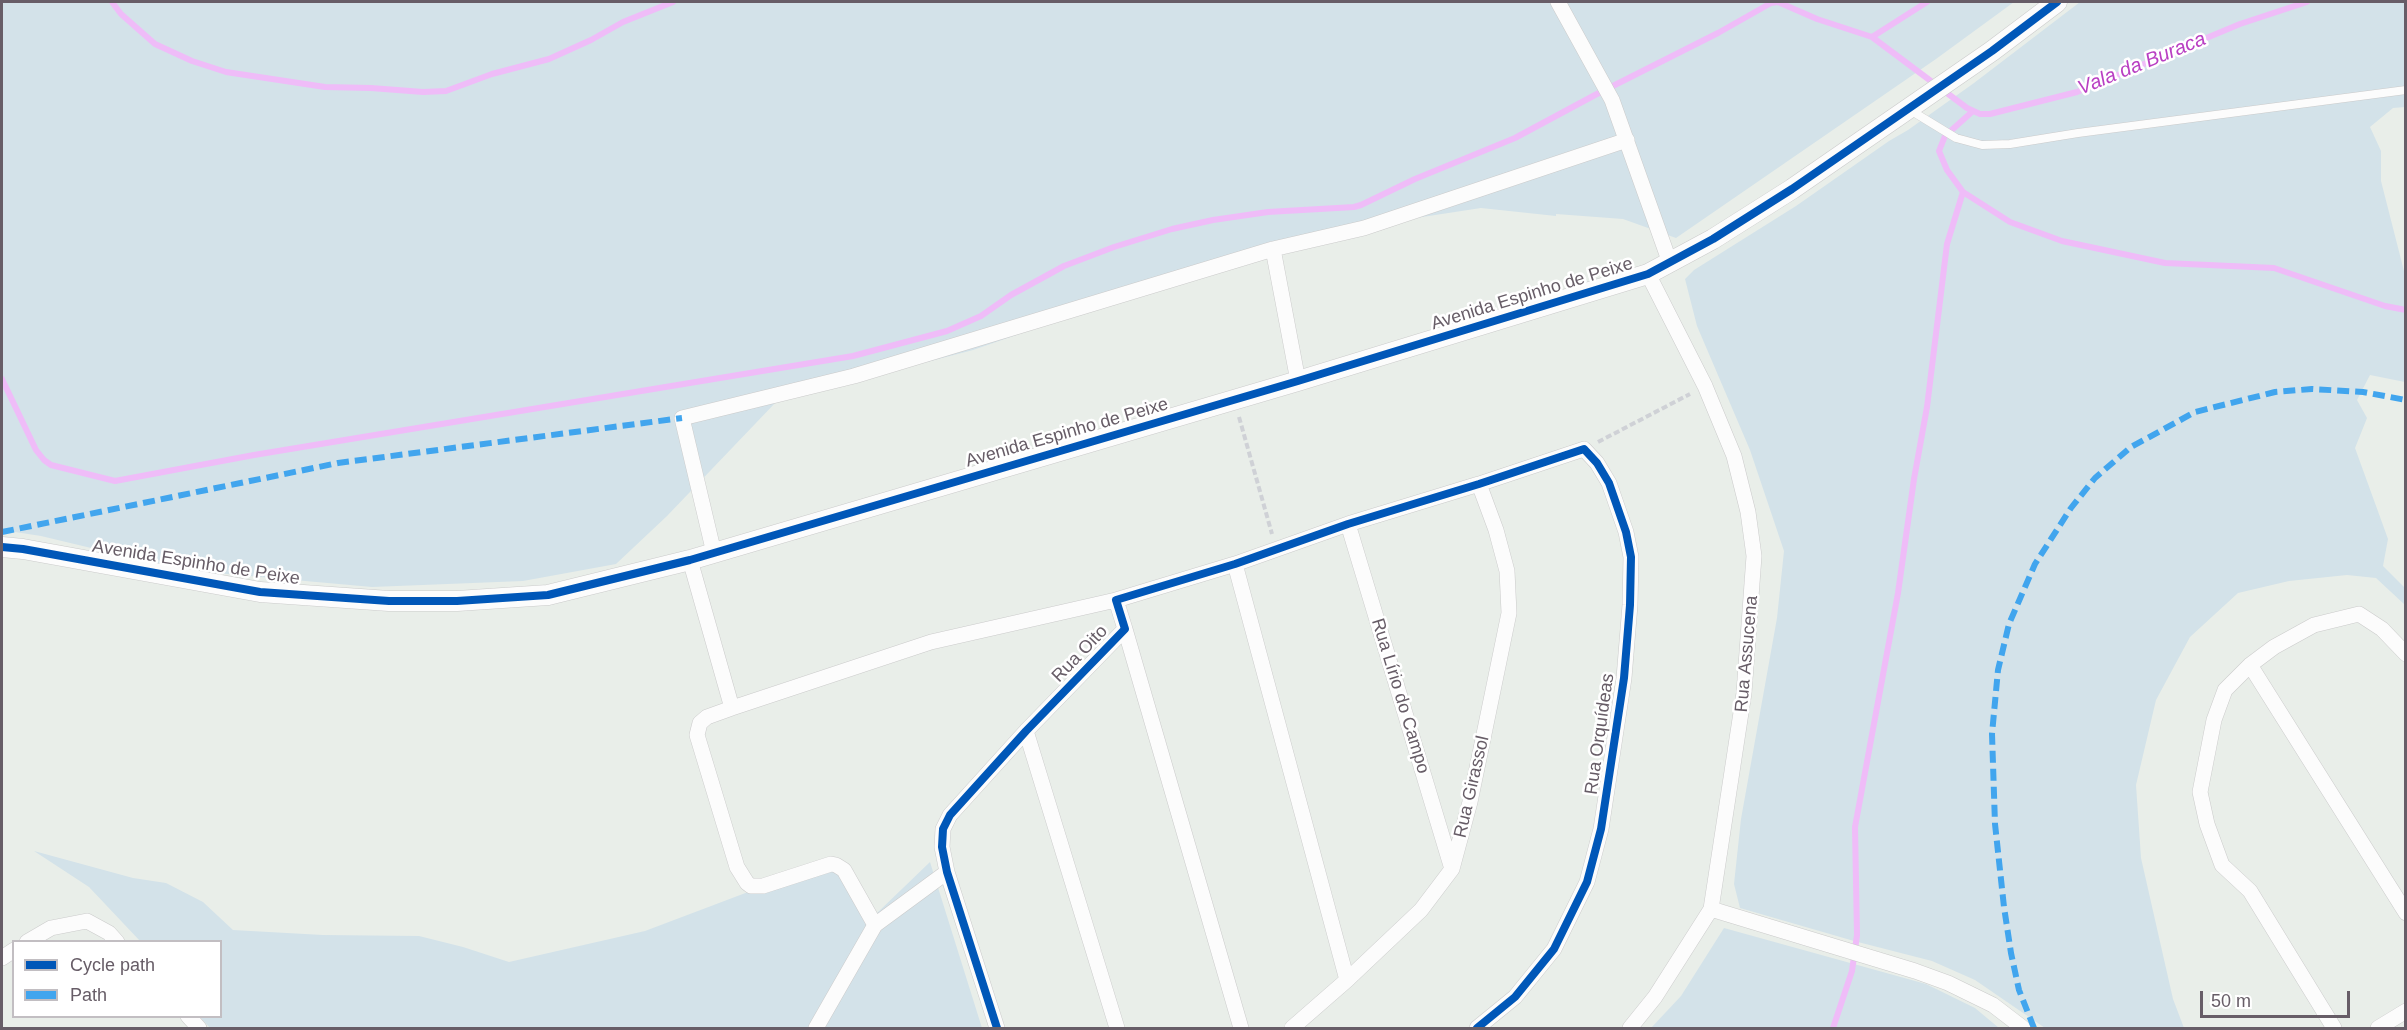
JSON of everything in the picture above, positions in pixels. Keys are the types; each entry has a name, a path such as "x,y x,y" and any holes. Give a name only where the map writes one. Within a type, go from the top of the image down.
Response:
{"street":[{"path":"1558,2 1612,100 1670,263"},
{"name":"Avenida Espinho de Peixe","path":"2,548 23,549 260,592 389,602 548,596 690,560 1298,381 1648,274 1792,189 1992,51 2057,2"},
{"path":"714,553 682,418 854,376 1273,249 1364,228 1627,140"},
{"path":"1273,249 1298,381"},
{"name":"Rua Assucena","path":"1630,1029 1655,997 1712,909 1744,693 1754,556 1748,512 1734,456 1705,386 1648,274"},
{"name":"Rua Oito","path":"875,925 844,870 837,865 831,864 763,886 751,886 747,883 737,867 697,735 700,723 707,717 931,642 1116,600 1235,564 1348,524 1584,449"},
{"name":"Rua Orquídeas","path":"1477,1029 1515,997 1554,949 1587,882 1601,829 1624,678 1631,557 1626,532 1609,483 1597,463 1584,449"},
{"name":"Rua Girassol","path":"1292,1029 1421,910 1452,869 1470,802 1509,613 1507,570 1496,530 1479,484"},
{"name":"Rua Lírio do Campo","path":"1348,524 1452,869"},
{"path":"690,560 732,708"},
{"path":"1235,564 1347,980"},
{"name":"Rua Oito","path":"997,1029 946,872 942,847 943,829 950,815 1026,731 1125,629 1116,600"},
{"path":"2334,1029 2250,891 2222,865 2207,824 2200,792 2214,720 2225,690 2250,665 2294,635 2314,625 2360,614 2382,629 2406,654"},
{"path":"1125,629 1241,1029"},
{"path":"2250,665 2406,913"},
{"path":"1026,731 1117,1029"},
{"path":"821,1025 875,925 946,872"},
{"path":"1712,909 1948,983 1993,1005 2023,1029"},
{"path":"30,940 51,928 87,921 109,933 115,940"},
{"path":"2378,1029 2406,1011"}],"lane":[{"path":"1907,108 1956,138 1982,145 2010,144 2090,131 2406,90"}],"path":[{"path":"1584,449 1705,386"},
{"path":"1234,399 1276,550"}],"shaded area":[{"path":"2,2 2014,2 1936,59 1676,238 1623,219 1556,214 1556,216 1481,208 1383,223 1250,254 973,350 777,401 667,516 616,564 523,581 372,587 183,570 41,536 2,530"},
{"path":"2080,2 2405,2 2405,107 2393,108 2370,127 2381,151 2381,181 2405,275 2405,382 2370,375 2357,400 2367,418 2355,448 2388,539 2383,566 2405,588 2405,605 2376,578 2347,575 2289,581 2238,593 2190,637 2156,700 2136,785 2141,858 2173,999 2184,1028 2045,1028 1975,980 1932,961 1740,908 1734,884 1741,819 1777,618 1784,551 1750,450 1697,326 1685,279 1694,270 1796,206 1908,130"},
{"path":"34,851 133,878 166,883 203,902 233,930 323,935 419,936 509,962 645,931 838,858 876,914 930,862 982,1028 210,1028 201,1018 222,1018 222,940 139,940 89,887"},
{"path":"1724,928 1926,984 1975,1008 1999,1028 1651,1028 1681,996"}],"waterway":[{"path":"112,2 121,14 155,44 192,61 226,72 325,87 423,92 446,91 492,74 549,59 623,22 673,2"},
{"name":"Vala da Buraca","path":"2,379 36,450 44,460 51,465 115,481 254,455 853,356 947,331 981,316 1011,295 1064,266 1172,229 1268,212 1361,205 1415,179 1515,138 1718,33 1771,3 1778,2 1817,19 1872,37 1967,108 1980,114 1990,114 2077,92 2240,24 2307,2"},
{"path":"1872,37 1927,2"},
{"path":"1973,111 1945,136 1939,151 1947,170 1963,192 2010,222 2062,241 2165,263 2274,268 2385,306 2406,310"},
{"path":"1833,1028 1852,971 1857,935 1855,827 1898,593 1927,407 1947,244 1963,192"}],"marked path":[{"path":"2034,1028 2019,990 2004,907 1995,824 1992,734 1998,670 2009,624 2035,564 2071,508 2095,478 2131,447 2195,412 2275,392 2312,389 2363,392 2406,400"},
{"path":"2,532 338,463 682,418"}],"cycle path":[{"path":"2,547 260,592 389,601 457,601 548,595 690,560 1298,381 1648,274 1713,239 1792,189 1992,51 2057,2"},
{"path":"997,1028 947,872 942,847 943,829 950,815 1026,731 1125,629 1116,600 1235,564 1348,524 1584,449 1597,463 1609,483 1626,532 1631,557 1624,678 1601,829 1587,882 1554,949 1515,997 1477,1028"}]}
